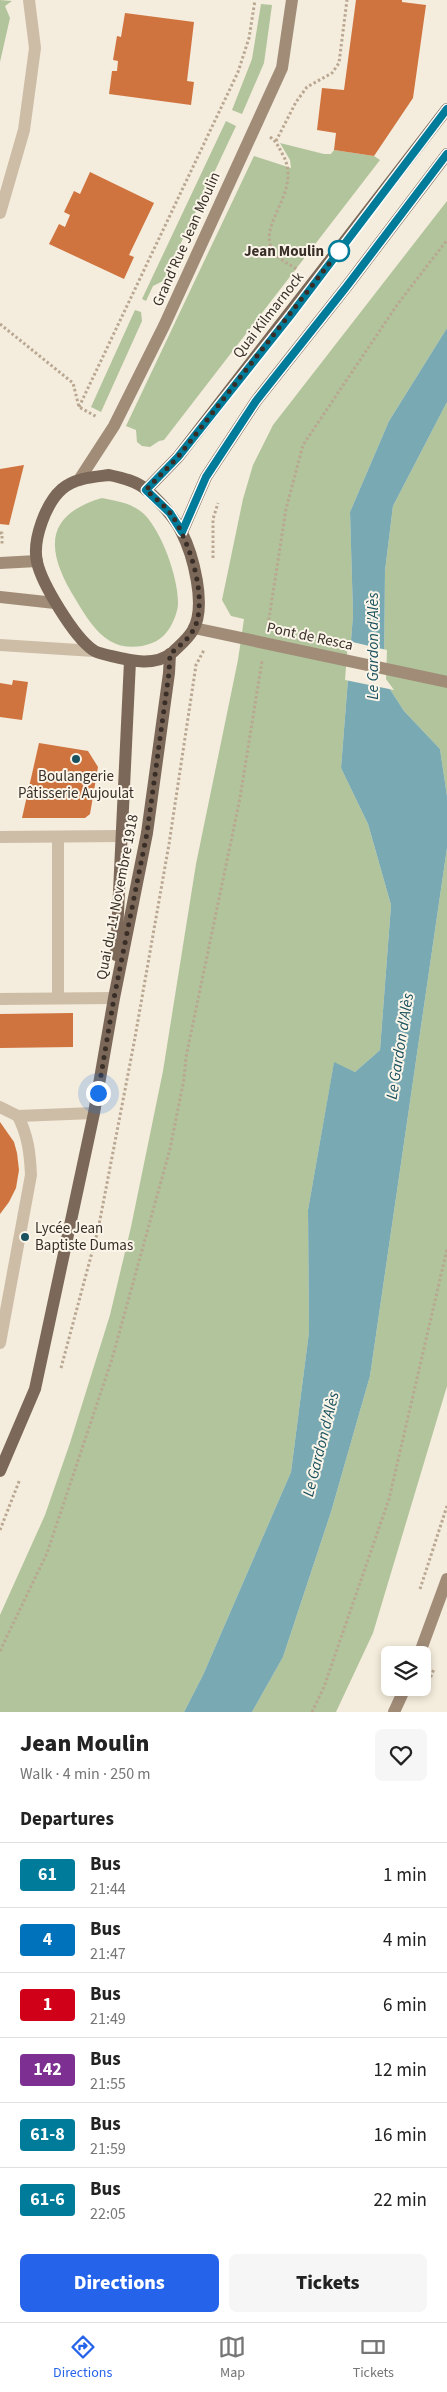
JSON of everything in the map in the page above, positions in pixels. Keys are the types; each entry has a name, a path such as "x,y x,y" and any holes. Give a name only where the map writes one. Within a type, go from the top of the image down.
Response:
{"main road":[{"name":"Quai Kilmarnock","path":"146,490 178,457 290,316 447,109"},
{"path":"182,532 206,477 256,401 347,286 447,154"},
{"path":"109,475 130,480 146,490 170,513 182,532 191,557 198,586 198,608 194,628 185,641 170,654 152,661 130,661 94,651 76,633 55,603 37,561 38,533 46,511 62,489 79,480 109,475"},
{"name":"Quai du 11 Novembre 1918","path":"0,1471 35,1389 94,1112 114,998 147,833 170,654"},
{"name":"Quai du 11 Novembre 1918","path":"114,998 130,661"}],"street":[{"path":"0,213 24,130 35,48 29,0"},
{"name":"Grand'Rue Jean Moulin","path":"79,480 114,426 164,326 282,68 292,0"},
{"path":"0,563 37,561"},
{"path":"0,596 55,603"},
{"name":"Pont de Resca","path":"194,628 447,682"},
{"path":"0,645 94,651"},
{"path":"0,837 122,836"},
{"path":"58,837 58,998"},
{"path":"0,999 114,998"},
{"path":"0,1107 18,1116 94,1112"},
{"path":"0,1343 31,1175 30,1148 27,1133 18,1116"},
{"path":"422,1646 447,1579"},
{"path":"394,1712 401,1696"}],"path":[{"path":"0,324 73,383 79,407 238,72 249,38 255,0"},
{"path":"276,141 296,102 307,87 332,73 339,62 347,0"},
{"path":"267,135 276,141 288,163 289,182 271,226 269,240 274,252 300,271"},
{"path":"266,634 286,509 303,446 397,306 447,240"},
{"path":"213,559 213,519 220,498"},
{"path":"0,1651 50,1544 112,1359 170,1149 184,1079 186,1057 240,798 263,654"},
{"path":"312,1712 324,1687 389,1499 447,1249"},
{"path":"420,1592 447,1506"},
{"path":"422,1700 434,1667"}],"green space":[{"path":"0,0 12,1 5,6 10,18 0,62"},
{"path":"261,4 272,5 264,63 242,114 232,110 252,59"},
{"path":"226,121 236,126 163,281 153,286 146,301 142,299"},
{"path":"280,143 324,154 331,154 334,150 374,156 380,160 164,440 150,447 142,446 137,442 136,430 126,426 254,156 291,168 290,160"},
{"path":"447,201 447,328 389,421 350,512 353,615 341,768 368,824 391,905 380,1050 355,1072 334,1063 308,1210 309,1332 291,1472 203,1675 184,1712 0,1712 0,1615 45,1515 70,1443 110,1315 131,1227 163,1071 196,864 238,660 244,619 231,616 222,600 243,499 253,465 273,425"},
{"path":"135,310 141,312 142,321 101,412 91,407"},
{"path":"447,402 447,796 440,749 404,711 384,680 385,571 393,506"},
{"path":"102,498 119,501 144,514 151,522 163,544 176,582 178,605 170,627 161,638 147,645 124,646 110,641 100,633 79,606 60,568 55,539 59,526 68,515 82,506"},
{"path":"447,848 447,1386 373,1633 336,1712 252,1712 283,1657 331,1512 370,1376"}],"water":[{"name":"Le Gardon d'Alès","path":"447,328 447,402 393,506 385,571 384,680 404,711 440,749 447,796 447,848 370,1376 331,1512 283,1657 252,1712 184,1712 203,1675 291,1472 309,1332 308,1210 334,1062 355,1072 380,1050 391,905 368,824 341,768 353,615 350,512 389,421"}],"pier":[{"path":"348,641 387,650 386,679 394,690 345,680"}],"building":[{"path":"356,0 402,0 402,2 426,5 413,98 374,156 334,150 336,133 317,130 322,88 344,90"},
{"path":"125,13 194,22 187,81 194,82 191,105 109,94 112,71 117,71 118,61 113,60 117,36 121,37"},
{"path":"90,172 154,203 129,255 134,257 124,279 49,244 59,224 65,227 70,215 64,212 74,191 80,194"},
{"path":"24,465 9,525 0,524 0,469"},
{"path":"13,680 28,682 22,720 0,717 0,683 12,685"},
{"path":"39,743 88,751 98,767 90,814 85,818 22,818"},
{"path":"73,1013 73,1047 0,1048 0,1014"},
{"path":"0,1122 14,1142 19,1170 16,1188 0,1214"}],"bus line":[{"name":"61","path":"447,109 290,316 178,457 146,490 170,513 182,532 206,477 256,401 295,349 347,286 447,154"}],"place":[{"name":"Jean Moulin","path":"339,251"},
{"name":"Boulangerie Pâtisserie Aujoulat","path":"76,759"},
{"name":"Lycée Jean Baptiste Dumas","path":"25,1237"}],"route":[{"path":"98,1093 114,998 147,833 170,654 185,641 194,628 198,608 198,586 191,557 182,532 170,513 146,490 178,457 343,246 339,251"}]}
